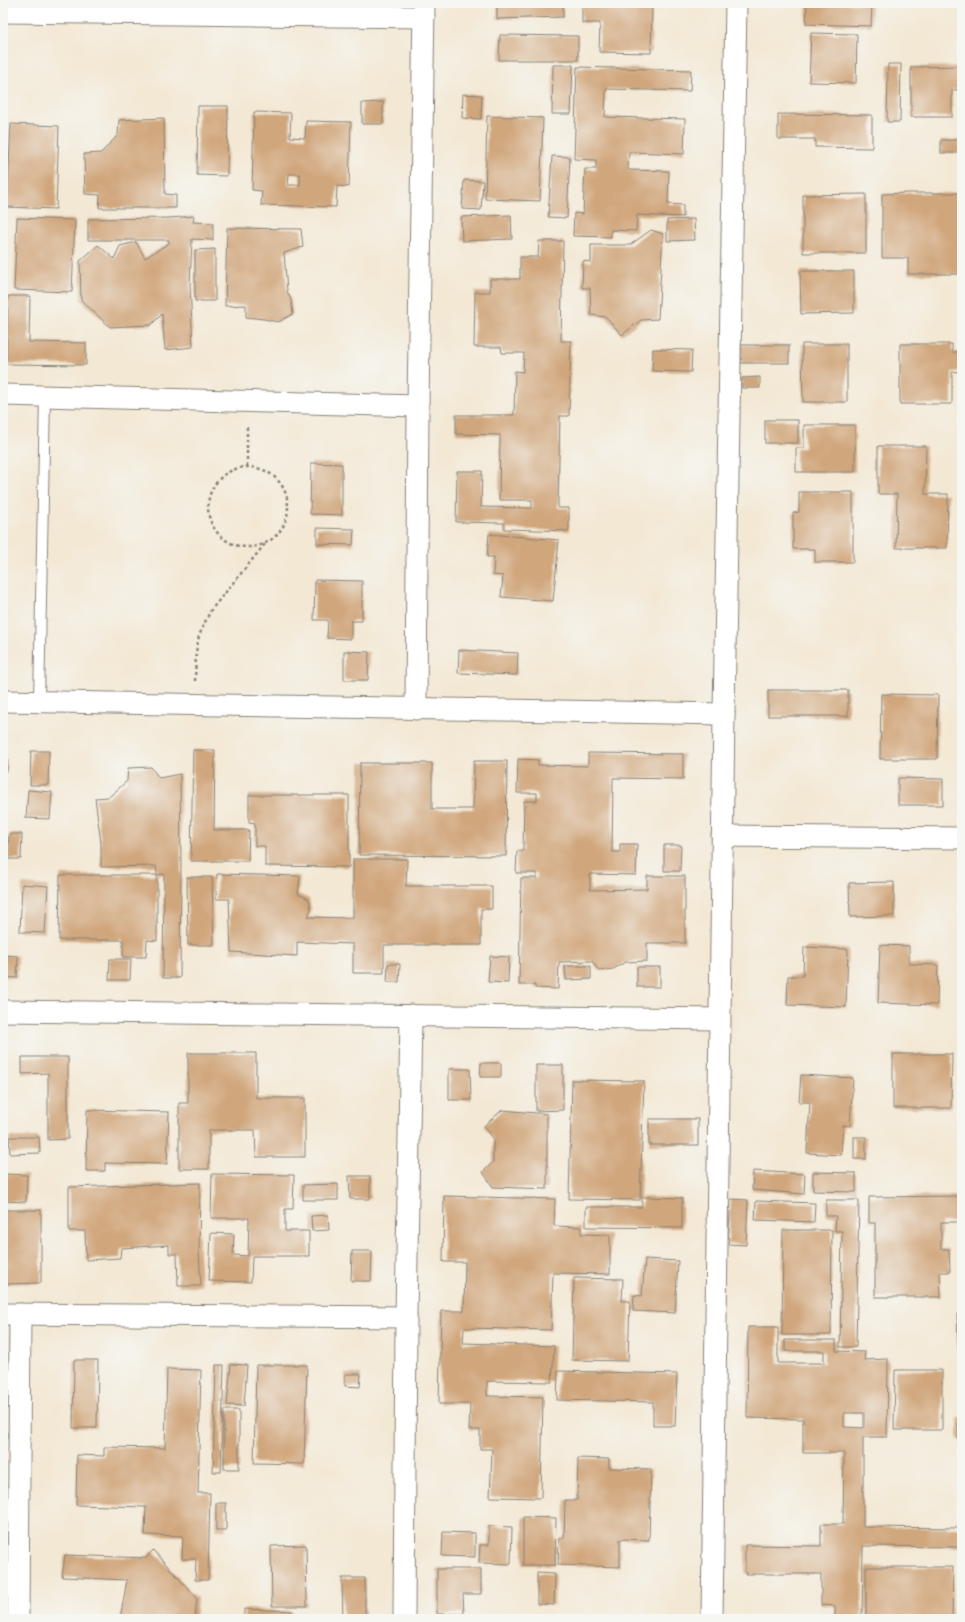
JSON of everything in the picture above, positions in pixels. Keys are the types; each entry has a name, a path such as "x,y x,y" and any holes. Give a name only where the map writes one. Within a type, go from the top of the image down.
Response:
{"street":[{"path":"712,1619 719,1018 736,3"},
{"path":"3,12 424,10 418,406 416,709"},
{"path":"3,395 418,406"},
{"path":"3,702 724,714"},
{"path":"722,836 962,838"},
{"path":"3,1011 719,1018"},
{"path":"404,1619 406,1317 411,1015"},
{"path":"18,1619 12,1314 406,1317"}],"lane":[{"path":"39,702 45,396"}],"path":[{"path":"247,401 247,466"},
{"path":"194,705 196,652 199,636 204,624 211,610 265,544 275,537 283,528 288,516 289,504 286,492 280,481 271,473 260,468 247,466 236,468 225,474 216,482 210,493 208,504 209,516 213,527 220,536 230,543 242,547 253,547 265,544"}],"building":[{"path":"497,3 563,3 563,17 497,19"},
{"path":"582,3 652,3 651,53 599,52 600,23 582,23"},
{"path":"807,3 872,4 871,26 806,24"},
{"path":"811,33 857,34 856,83 809,82"},
{"path":"500,35 578,36 578,60 499,60"},
{"path":"888,64 901,64 900,122 887,122"},
{"path":"553,65 573,65 571,114 552,114"},
{"path":"962,66 962,90 952,90 952,117 911,117 911,67"},
{"path":"577,67 691,70 690,91 606,89 605,117 685,119 684,154 629,152 628,170 669,171 668,204 683,205 683,217 637,215 636,231 611,230 611,237 573,236 574,213 583,214 585,169 596,169 596,160 574,159"},
{"path":"463,94 482,95 481,119 462,118"},
{"path":"383,102 383,124 362,124 362,103"},
{"path":"198,106 228,106 227,176 197,175"},
{"path":"254,112 291,113 290,137 305,138 306,121 351,122 349,187 337,186 336,207 261,205 262,191 252,190","holes":["289,174 300,174 300,185 288,185"]},
{"path":"778,114 872,115 872,148 815,147 815,139 778,139"},
{"path":"487,116 543,118 540,201 485,199"},
{"path":"164,118 165,194 176,195 176,208 99,208 100,195 85,194 84,154 101,153 118,135 119,120"},
{"path":"11,124 59,126 56,209 7,207"},
{"path":"941,140 962,140 962,153 941,153"},
{"path":"552,156 570,157 567,218 548,217"},
{"path":"464,180 483,181 481,210 462,209"},
{"path":"962,193 962,274 908,274 908,258 882,258 882,194"},
{"path":"866,194 866,253 803,253 803,195"},
{"path":"511,215 512,239 462,241 461,217"},
{"path":"194,216 193,222 213,223 213,240 192,239 190,285 193,347 165,350 162,314 151,325 110,327 81,300 80,261 98,245 114,259 120,246 136,242 145,258 169,243 169,240 88,240 88,219 169,218"},
{"path":"17,218 75,220 72,292 14,290"},
{"path":"694,219 695,240 667,241 667,220"},
{"path":"227,228 301,229 303,247 284,253 287,291 291,300 293,314 278,322 246,317 246,305 225,306"},
{"path":"651,230 663,234 658,319 641,320 622,335 606,317 591,315 590,288 582,288 583,261 591,262 591,245 630,245"},
{"path":"539,241 563,241 561,341 571,341 569,416 560,416 558,508 569,508 569,531 504,529 504,523 456,522 457,471 482,471 481,507 532,508 532,500 499,500 500,435 456,434 456,415 514,415 515,371 523,372 524,353 502,353 501,347 474,347 475,292 490,292 490,279 520,279 520,257 538,257"},
{"path":"215,249 215,301 195,301 195,250"},
{"path":"800,271 854,271 854,313 801,314"},
{"path":"8,296 30,296 29,342 86,343 86,365 6,364"},
{"path":"802,344 847,344 847,402 803,402"},
{"path":"900,344 952,344 952,352 962,352 962,371 952,372 952,404 900,404"},
{"path":"741,345 789,345 789,363 741,363"},
{"path":"653,349 692,350 691,372 652,371"},
{"path":"760,377 760,388 742,388 742,378"},
{"path":"765,420 798,420 798,443 765,443"},
{"path":"804,425 855,425 855,472 796,472 796,448 804,448"},
{"path":"878,446 926,446 925,494 948,494 947,548 896,548 897,494 878,494"},
{"path":"311,463 342,464 342,515 310,514"},
{"path":"799,492 853,492 853,562 815,562 815,549 793,549 793,513 799,512"},
{"path":"317,528 354,529 353,545 317,544"},
{"path":"489,534 559,540 553,601 501,597 503,576 493,575 494,557 487,557"},
{"path":"315,580 362,581 362,621 351,621 351,639 327,638 328,620 314,620"},
{"path":"459,650 518,653 517,675 458,673"},
{"path":"344,651 369,652 368,680 344,680"},
{"path":"768,690 848,690 848,716 768,716"},
{"path":"881,694 938,695 937,759 880,759"},
{"path":"193,750 215,750 214,830 249,830 248,861 191,861"},
{"path":"31,751 49,751 48,785 30,785"},
{"path":"588,753 683,754 683,779 613,778 612,852 620,852 620,844 637,844 636,875 590,874 590,890 647,889 647,876 685,876 685,943 647,943 647,961 626,962 613,969 599,971 592,961 559,962 558,989 535,988 535,985 519,985 521,878 537,878 537,873 516,873 517,851 523,851 524,801 537,801 537,793 517,793 518,759 538,760 538,765 588,766"},
{"path":"3,759 7,759 7,771 3,771"},
{"path":"474,761 507,761 506,856 359,855 360,763 432,763 432,809 473,809"},
{"path":"151,767 159,778 180,774 180,978 163,978 164,874 157,875 156,866 101,867 101,843 95,798 109,797 127,781 128,768"},
{"path":"898,778 943,779 943,805 898,805"},
{"path":"28,790 52,792 50,819 26,818"},
{"path":"249,795 349,795 349,867 265,866 265,846 255,846 255,823 249,822"},
{"path":"9,834 22,834 21,859 8,859"},
{"path":"664,845 681,845 680,871 664,871"},
{"path":"353,859 407,859 406,886 492,886 492,909 481,909 481,945 384,945 384,973 353,973 353,944 297,942 297,956 231,952 229,899 216,899 217,874 300,876 298,894 309,899 311,909 308,917 353,918"},
{"path":"60,875 157,875 157,941 147,940 146,957 123,957 123,940 59,940"},
{"path":"187,877 212,877 214,945 188,945"},
{"path":"894,882 894,916 850,917 849,883"},
{"path":"22,884 48,886 45,933 20,932"},
{"path":"880,945 909,946 909,964 938,965 937,1005 878,1003"},
{"path":"804,947 848,949 846,1007 787,1005 788,976 803,976"},
{"path":"3,955 18,956 17,978 3,977"},
{"path":"490,956 509,957 508,983 488,982"},
{"path":"110,959 131,959 130,980 109,980"},
{"path":"388,964 400,964 399,982 387,982"},
{"path":"565,966 591,966 591,979 566,980"},
{"path":"637,967 660,967 660,987 637,987"},
{"path":"188,1053 256,1053 256,1098 305,1098 305,1157 256,1157 255,1130 209,1130 209,1169 179,1169 179,1103 188,1103"},
{"path":"893,1054 952,1054 951,1108 893,1108"},
{"path":"22,1057 68,1057 68,1139 48,1140 48,1073 22,1074"},
{"path":"481,1063 501,1063 501,1077 480,1077"},
{"path":"536,1065 563,1065 563,1110 536,1111"},
{"path":"449,1069 470,1069 471,1100 449,1100"},
{"path":"801,1075 853,1078 850,1126 843,1125 841,1155 807,1153 810,1102 799,1102"},
{"path":"572,1080 644,1081 640,1200 569,1199"},
{"path":"87,1110 169,1112 167,1164 105,1163 105,1171 86,1171"},
{"path":"502,1110 547,1114 547,1189 493,1187 483,1172 493,1162 493,1138 484,1126"},
{"path":"649,1119 698,1119 698,1145 649,1145"},
{"path":"9,1137 39,1137 40,1153 10,1154"},
{"path":"854,1137 866,1137 866,1159 854,1159"},
{"path":"753,1171 805,1174 804,1194 752,1190"},
{"path":"813,1172 856,1173 856,1192 813,1191"},
{"path":"3,1174 27,1175 26,1202 3,1201"},
{"path":"212,1174 294,1175 293,1209 285,1209 285,1231 309,1231 309,1256 252,1256 251,1282 209,1281 211,1233 234,1234 233,1255 248,1256 249,1218 211,1218"},
{"path":"349,1176 370,1176 370,1199 350,1199"},
{"path":"200,1183 199,1252 201,1286 178,1286 177,1254 169,1254 169,1245 121,1248 120,1258 86,1260 85,1231 69,1231 69,1187"},
{"path":"338,1184 338,1200 303,1200 303,1185"},
{"path":"444,1196 555,1199 554,1226 581,1227 581,1234 610,1235 610,1274 553,1273 551,1330 464,1328 463,1343 554,1346 552,1382 487,1381 487,1396 543,1397 541,1498 490,1497 492,1449 480,1449 480,1430 469,1430 470,1404 439,1404 441,1311 464,1311 465,1262 443,1262"},
{"path":"962,1196 962,1222 941,1222 941,1249 949,1249 950,1272 940,1272 941,1297 875,1297 875,1223 869,1223 869,1197"},
{"path":"642,1197 682,1198 682,1228 586,1227 586,1207 642,1207"},
{"path":"731,1199 748,1200 746,1245 728,1244"},
{"path":"826,1200 859,1200 856,1347 840,1347 842,1231 835,1231 836,1216 826,1216"},
{"path":"756,1201 815,1203 814,1222 755,1220"},
{"path":"3,1210 41,1210 41,1283 5,1284"},
{"path":"328,1215 329,1230 312,1231 311,1216"},
{"path":"783,1230 832,1230 831,1335 782,1335"},
{"path":"352,1251 372,1251 371,1281 351,1281"},
{"path":"645,1259 678,1261 675,1313 633,1311 634,1295 642,1296"},
{"path":"574,1278 623,1279 622,1301 630,1301 628,1361 572,1360"},
{"path":"957,1314 962,1314 962,1349 958,1349"},
{"path":"748,1327 778,1327 778,1363 824,1363 824,1351 785,1351 785,1340 836,1340 836,1351 865,1352 864,1360 888,1359 887,1437 863,1437 863,1527 962,1528 962,1547 863,1546 862,1619 783,1619 783,1617 835,1617 835,1606 821,1605 821,1574 745,1574 745,1545 821,1546 821,1524 843,1524 844,1453 803,1453 803,1419 747,1418","holes":["844,1413 864,1413 864,1428 844,1427"]},
{"path":"74,1360 98,1360 97,1428 73,1428"},
{"path":"231,1364 247,1365 244,1406 227,1405"},
{"path":"216,1365 224,1365 221,1472 213,1472"},
{"path":"256,1365 307,1365 304,1464 254,1463"},
{"path":"167,1369 201,1370 198,1493 210,1493 208,1580 195,1580 196,1559 182,1559 183,1536 145,1535 146,1507 76,1505 77,1455 104,1456 104,1447 165,1448"},
{"path":"895,1370 942,1370 942,1430 894,1430"},
{"path":"558,1371 677,1374 675,1426 653,1426 653,1402 557,1400"},
{"path":"345,1374 361,1374 360,1387 345,1386"},
{"path":"224,1410 239,1410 239,1469 224,1469"},
{"path":"958,1418 962,1418 962,1440 958,1440"},
{"path":"578,1458 609,1459 609,1468 651,1469 649,1540 620,1539 620,1567 558,1565 559,1538 564,1538 565,1500 577,1500"},
{"path":"216,1503 226,1503 226,1530 216,1530"},
{"path":"523,1517 556,1518 555,1565 523,1565"},
{"path":"489,1526 512,1527 511,1564 479,1563 480,1545 489,1545"},
{"path":"443,1532 475,1533 475,1557 442,1556"},
{"path":"306,1545 307,1606 272,1606 271,1546"},
{"path":"153,1550 197,1598 195,1619 120,1619 127,1580 62,1577 65,1555 146,1558"},
{"path":"866,1567 953,1567 952,1619 866,1619"},
{"path":"437,1569 481,1569 481,1594 463,1594 464,1614 437,1614"},
{"path":"537,1573 555,1574 554,1605 537,1604"},
{"path":"342,1578 365,1578 365,1619 343,1619"},
{"path":"244,1609 292,1611 292,1619 244,1619"}]}
